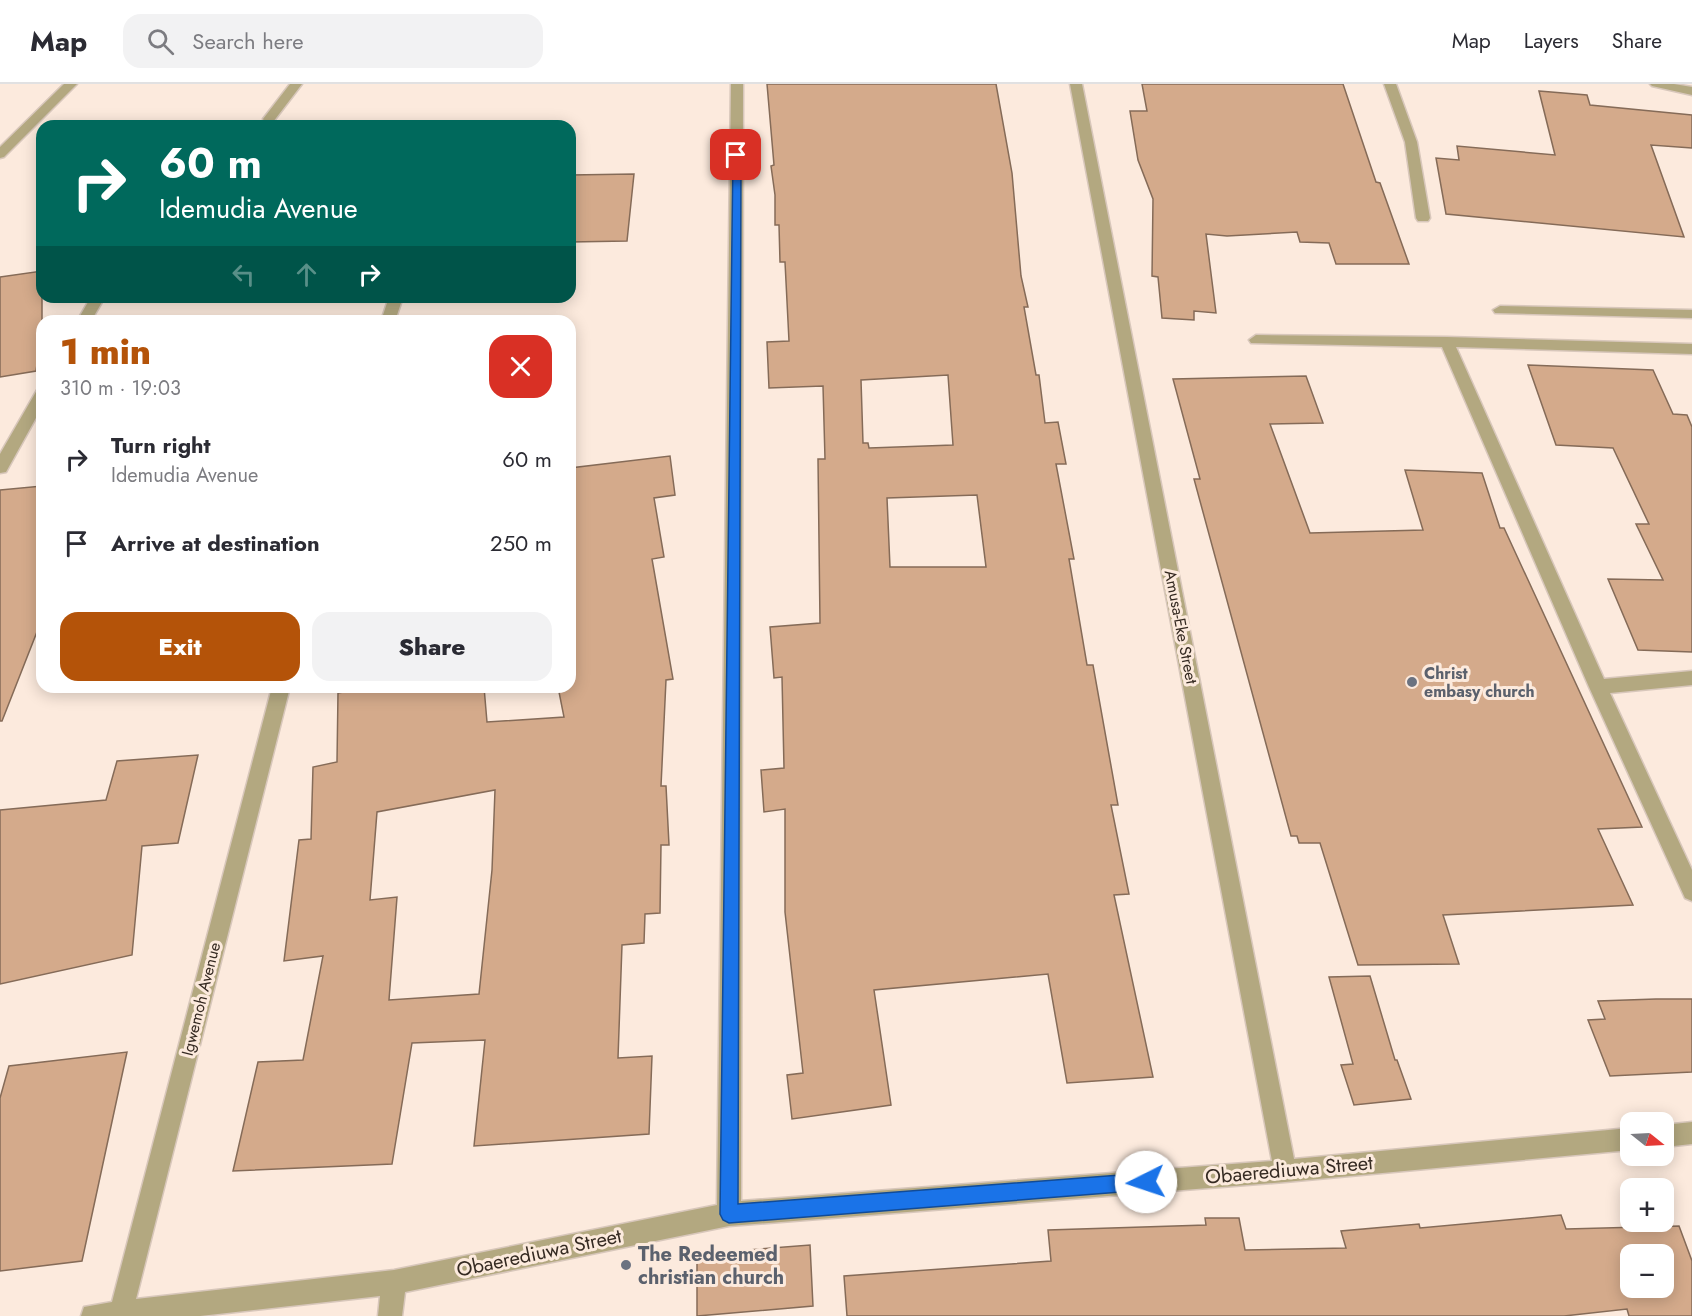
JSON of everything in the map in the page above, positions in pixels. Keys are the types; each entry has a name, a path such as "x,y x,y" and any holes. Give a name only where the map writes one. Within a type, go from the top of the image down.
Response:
{"street":[{"path":"0,153 71,84"},
{"path":"269,119 296,84"},
{"path":"729,1214 737,84"},
{"name":"Amusa-Eke Street","path":"1076,84 1286,1171"},
{"path":"1390,84 1408,131 1415,160 1418,196 1423,218"},
{"path":"1656,84 1692,91"},
{"path":"1500,310 1692,314"},
{"path":"1256,340 1447,342 1692,349"},
{"path":"1447,342 1598,687 1692,892"},
{"path":"0,468 36,405"},
{"path":"1598,687 1692,678"},
{"name":"Igwemoh Avenue","path":"121,1312 279,693"},
{"path":"1674,1135 1692,1133"},
{"name":"Obaerediuwa Street","path":"93,1316 394,1282 729,1214 1286,1171 1620,1140"},
{"path":"390,1316 394,1282"}],"building":[{"path":"767,84 996,84 1012,173 1021,276 1028,307 1024,307 1036,375 1039,375 1045,423 1058,422 1066,464 1056,464 1074,559 1069,559 1087,665 1093,665 1118,805 1111,805 1129,894 1114,895 1153,1077 1067,1083 1048,974 874,990 891,1105 792,1119 787,1075 803,1073 785,912 785,809 764,812 761,770 784,768 782,677 774,678 770,627 820,623 818,459 825,459 823,386 769,388 767,342 789,341 785,262 780,262 779,225 775,225 775,195 771,166 774,165","holes":["948,375 953,445 869,448 868,443 863,443 861,380","977,495 986,567 890,567 887,498"]},
{"path":"1142,84 1343,84 1376,182 1380,183 1409,264 1336,264 1329,243 1300,242 1297,232 1227,236 1206,234 1216,313 1194,311 1194,320 1162,318 1158,277 1152,276 1153,199 1138,160 1130,111 1147,111"},
{"path":"1539,91 1587,95 1590,105 1692,115 1692,148 1651,145 1684,237 1446,214 1436,158 1459,160 1457,146 1555,155"},
{"path":"634,174 627,241 576,242 576,175"},
{"path":"36,272 36,303 42,303 42,315 36,315 36,371 0,377 0,277"},
{"path":"1528,365 1653,370 1673,414 1687,415 1692,427 1692,652 1638,650 1608,579 1663,580 1636,524 1649,524 1613,448 1556,445"},
{"name":"Christ embasy church","path":"1306,376 1323,423 1270,424 1310,533 1423,530 1405,470 1482,473 1500,528 1504,528 1642,827 1598,829 1633,905 1443,915 1459,964 1358,965 1320,843 1299,843 1297,836 1291,836 1194,479 1200,479 1173,379"},
{"path":"670,456 675,495 654,498 664,557 652,559 673,679 666,680 661,786 666,786 669,845 661,845 660,913 645,914 644,943 622,945 618,1058 652,1056 649,1134 474,1146 485,1040 412,1043 392,1164 233,1171 258,1062 303,1060 323,956 284,961 299,840 311,839 313,767 337,762 338,693 485,693 487,722 564,717 559,693 576,693 576,467","holes":["495,790 492,870 479,994 389,1000 397,897 370,900 377,812"]},
{"path":"36,487 36,634 2,721 0,721 0,490"},
{"path":"198,755 178,843 142,846 132,955 0,984 0,810 106,800 117,761"},
{"path":"1370,976 1395,1060 1397,1060 1411,1099 1354,1105 1341,1065 1353,1064 1329,977"},
{"path":"1692,999 1692,1072 1610,1076 1588,1020 1605,1019 1598,1001"},
{"path":"127,1052 82,1261 0,1271 0,1098 9,1066"},
{"path":"1561,1215 1566,1229 1620,1228 1620,1232 1674,1232 1674,1226 1679,1226 1692,1261 1692,1316 1629,1316 1627,1309 1564,1316 847,1316 844,1276 1051,1261 1048,1230 1206,1225 1205,1218 1239,1218 1245,1250 1346,1248 1341,1231 1419,1224 1420,1228"},
{"path":"810,1245 813,1306 697,1316 697,1254"}],"place":[{"name":"Christ embasy church","path":"1412,682"},
{"name":"The Redeemed christian church","path":"626,1265"}],"route":[{"path":"736,155 729,1214 1146,1182"}]}
